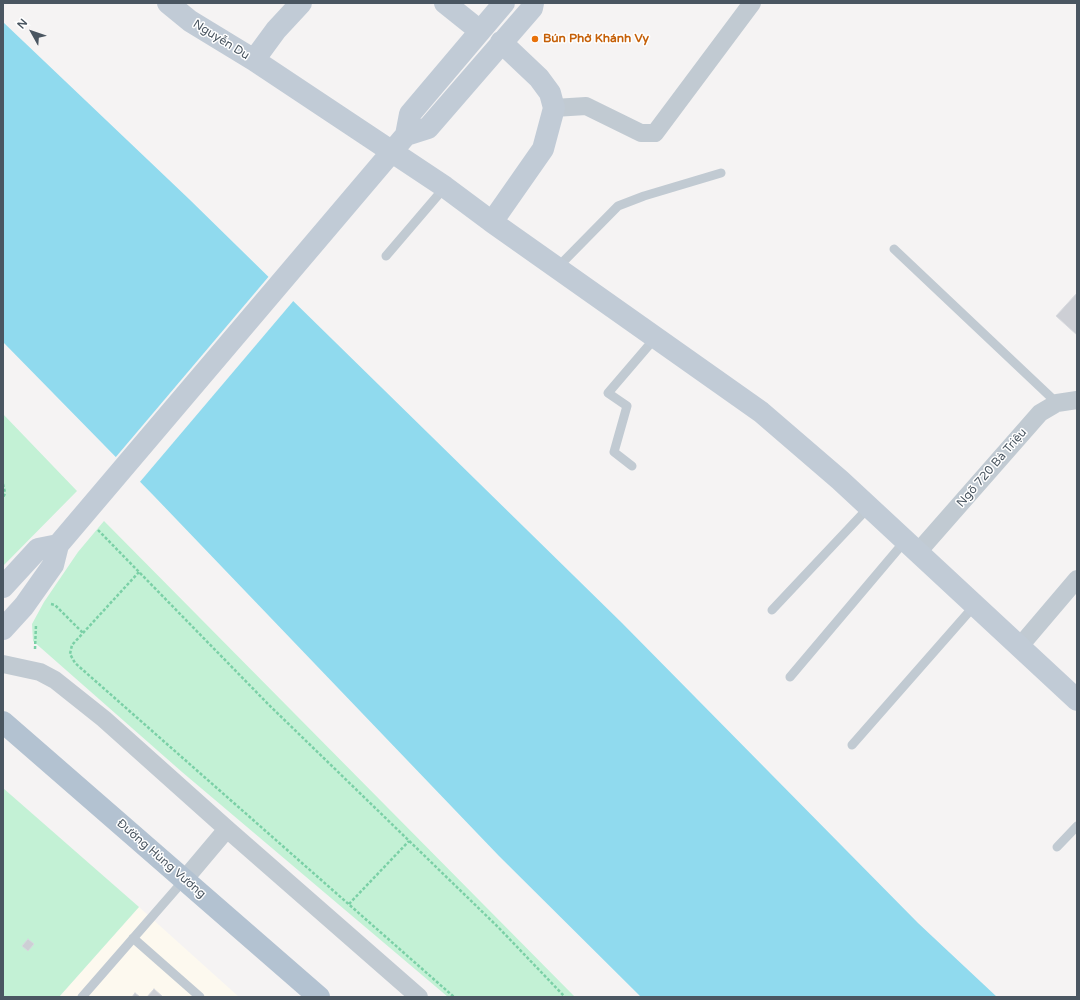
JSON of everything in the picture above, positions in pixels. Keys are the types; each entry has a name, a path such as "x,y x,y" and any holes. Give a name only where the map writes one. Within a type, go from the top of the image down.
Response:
{"main road":[{"name":"Nguyễn Du","path":"168,3 190,21 254,60 276,30 301,3"},
{"path":"444,3 480,31"},
{"path":"3,587 38,549 58,545 92,521 403,139 410,114 504,3"},
{"path":"403,139 428,128 532,8 533,3"},
{"path":"492,222 543,149 554,108 550,93 539,78 501,42"},
{"path":"254,60 445,187 492,222 761,412 976,604 1077,700"},
{"path":"3,630 24,606 53,565 58,545"},
{"name":"Đường Hùng Vương","path":"3,722 309,991"}],"street":[{"path":"554,108 586,106 642,133 654,133 752,3"},
{"name":"Ngõ 720 Bà Triệu","path":"912,546 1040,413 1057,403 1077,400"},
{"path":"1020,646 1077,579"},
{"path":"3,664 40,672 55,680 104,719 419,997"},
{"path":"184,880 227,829"}],"lane":[{"path":"557,268 618,206 644,196 721,173"},
{"path":"386,256 445,187"},
{"path":"894,249 1057,403"},
{"path":"632,466 614,452 627,406 608,393 656,337"},
{"path":"772,610 869,507"},
{"path":"790,677 912,546"},
{"path":"852,745 976,604"},
{"path":"1056,847 1077,826"},
{"path":"82,997 184,880"},
{"path":"133,938 200,997"}],"path":[{"path":"3,484 5,493 3,498"},
{"path":"92,521 139,572 269,705 566,997"},
{"path":"139,572 72,644 70,654 75,663 454,997"},
{"path":"47,605 55,605 83,633"},
{"path":"35,649 37,624"},
{"path":"349,904 409,841"}],"shaded area":[{"path":"139,907 239,997 59,997"}],"green space":[{"path":"3,414 77,491 3,566"},
{"path":"104,521 575,997 448,997 182,772 33,641 32,624 44,602 78,552"},
{"path":"3,788 139,907 59,997 3,997"}],"water":[{"path":"3,22 189,199 622,623 918,923 997,997 641,997 499,856 154,496 3,342"}],"pier":[{"path":"270,275 295,299 139,483 115,458"}],"building":[{"path":"1077,293 1077,335 1056,316"},
{"path":"28,939 34,944 28,951 22,946"},
{"path":"154,989 163,997 147,997"},
{"path":"135,993 140,997 132,997"}],"place":[{"name":"Bún Phở Khánh Vy","path":"535,39"}]}
